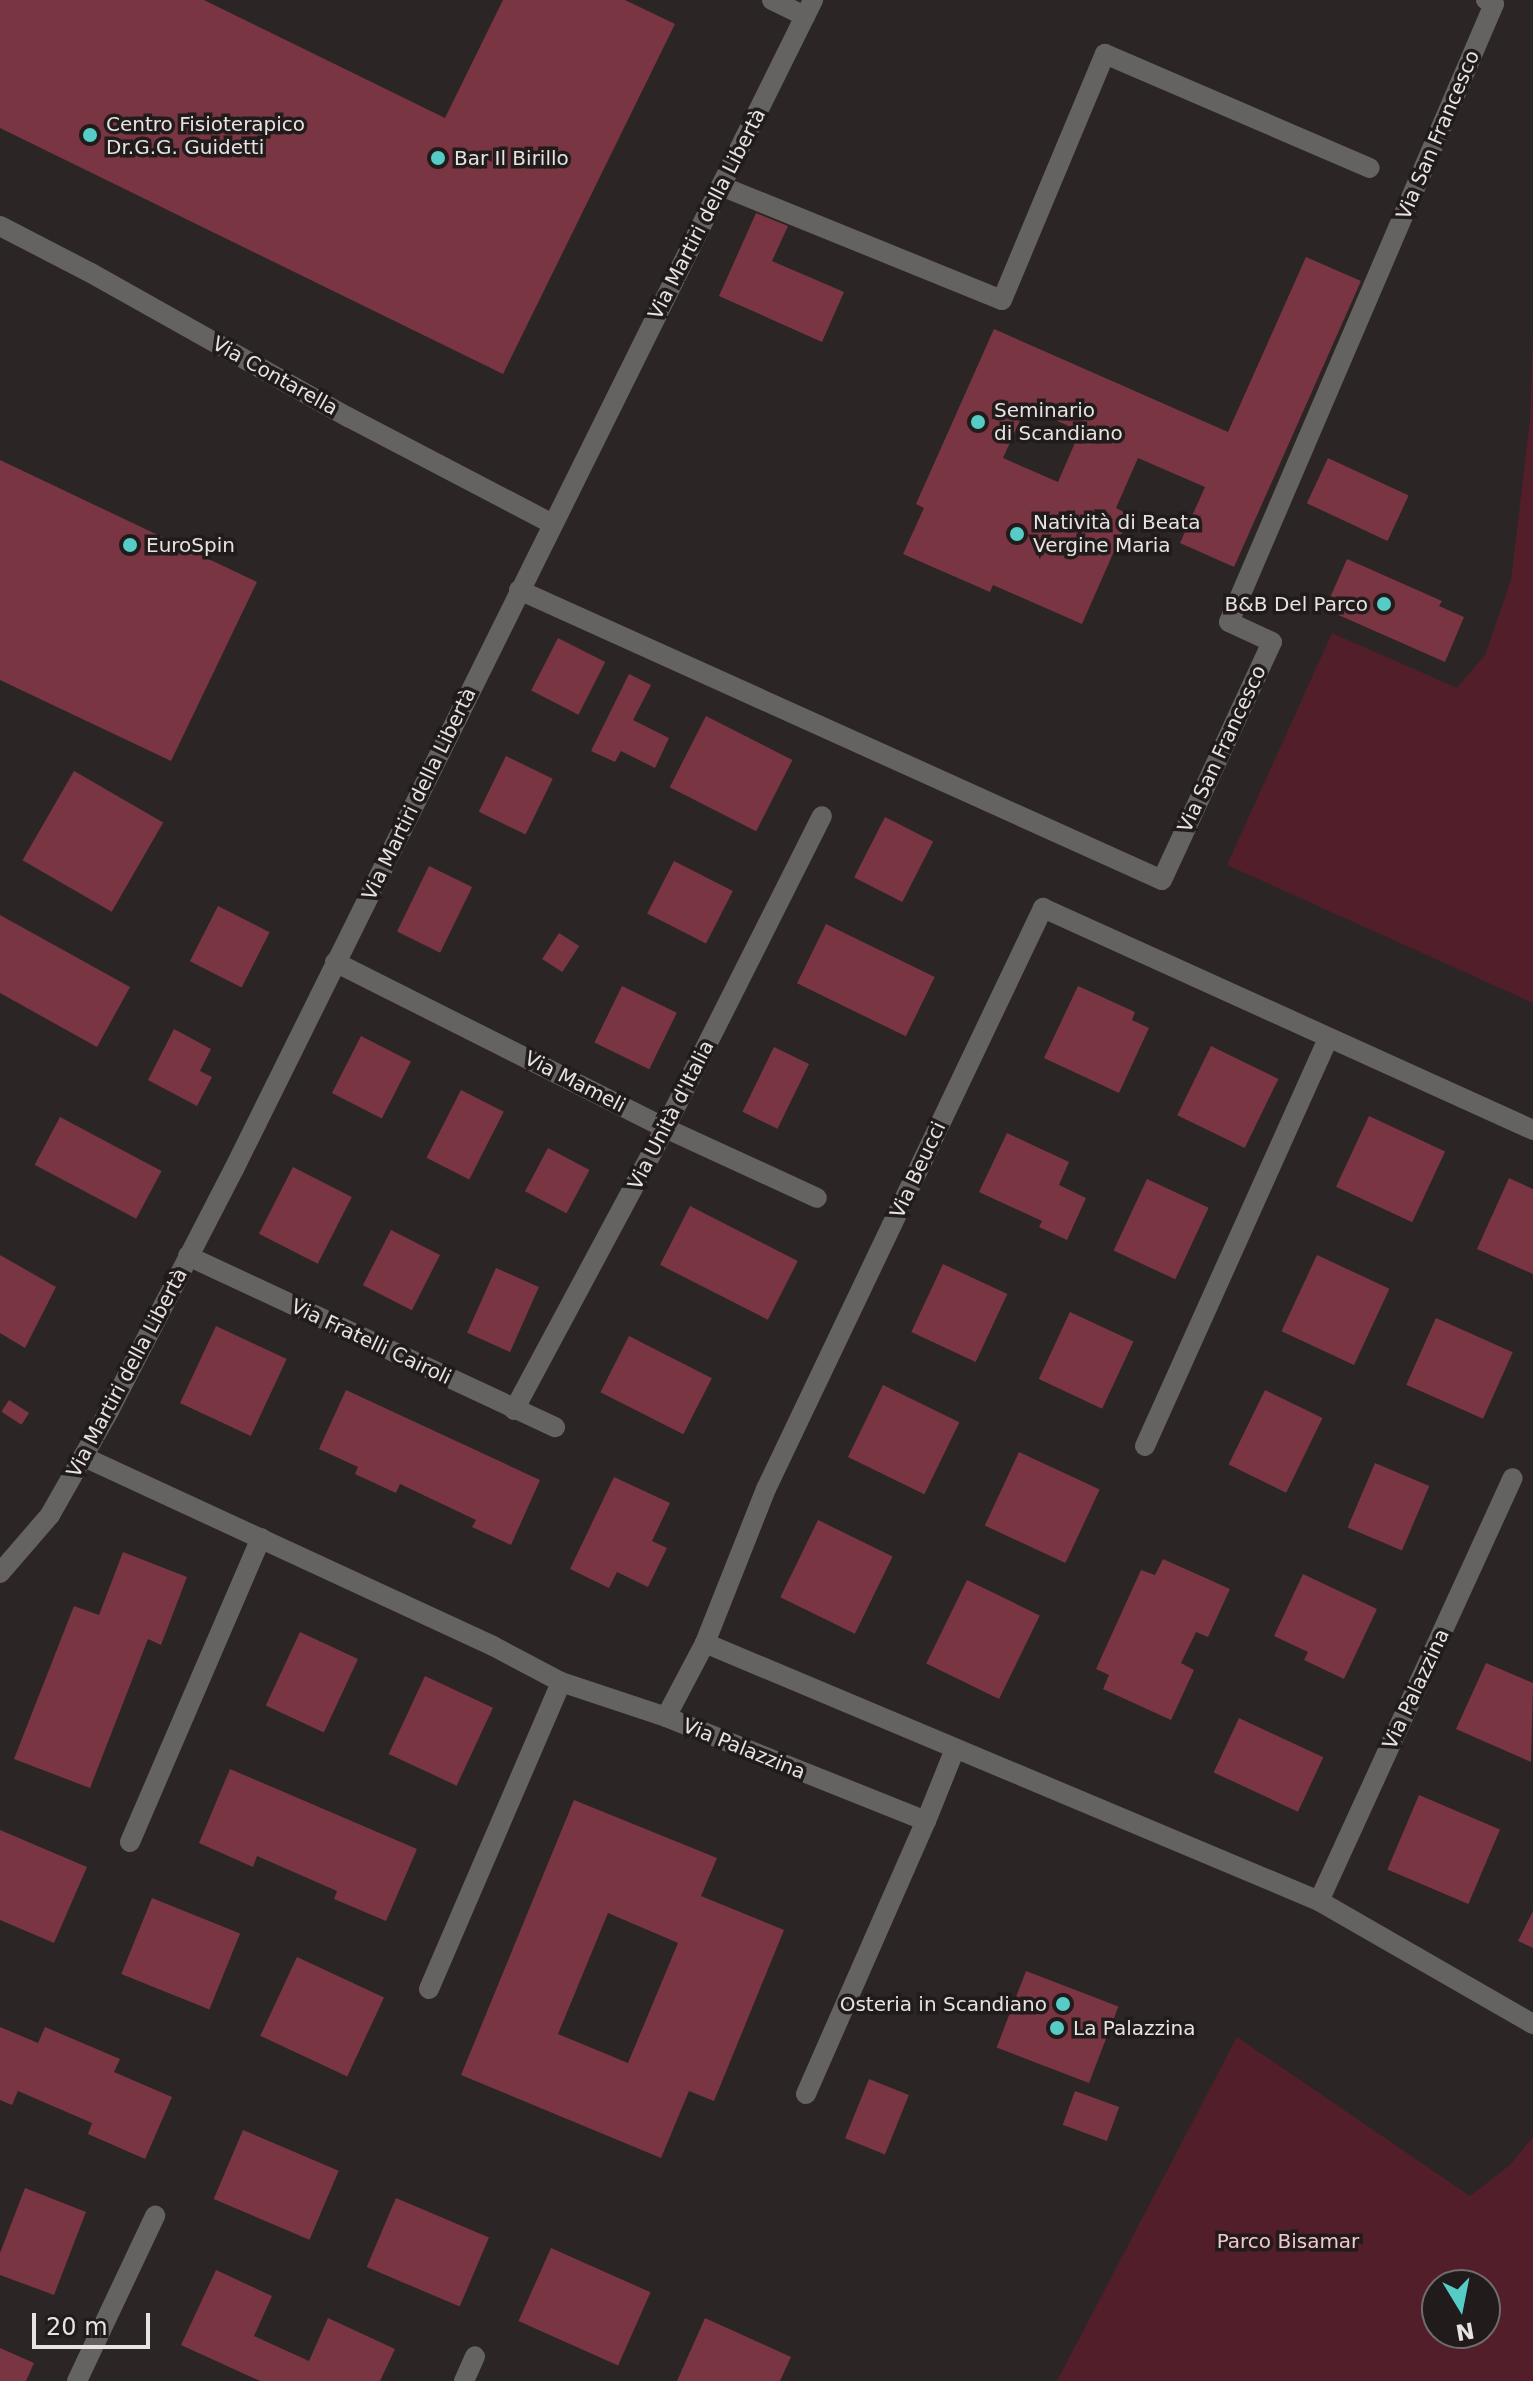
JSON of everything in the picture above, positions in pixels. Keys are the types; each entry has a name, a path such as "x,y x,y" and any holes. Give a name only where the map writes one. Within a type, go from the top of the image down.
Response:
{"street":[{"path":"772,0 809,8"},
{"name":"Via San Francesco","path":"519,590 1162,880 1272,642 1229,622 1494,4 1486,0"},
{"name":"Via Martiri della Libertà","path":"0,1573 50,1515 84,1457 188,1256 809,8"},
{"path":"721,186 1002,300 1105,54 1370,168"},
{"name":"Via Contarella","path":"0,226 348,417 551,523"},
{"name":"Via Unità d'Italia","path":"514,1410 665,1128 822,816"},
{"name":"Via Beucci","path":"666,1717 705,1643 766,1489 1043,908 1533,1130"},
{"name":"Via Mameli","path":"335,962 665,1128 817,1198"},
{"path":"1145,1446 1328,1039"},
{"name":"Via Fratelli Cairoli","path":"188,1256 555,1427"},
{"name":"Via Palazzina","path":"84,1457 493,1646 561,1682 666,1717 926,1821"},
{"name":"Via Palazzina","path":"1319,1901 1513,1478"},
{"path":"130,1842 261,1538"},
{"path":"705,1643 1319,1901 1533,2024"},
{"path":"429,1989 561,1682"},
{"path":"806,2094 955,1749"},
{"path":"77,2381 155,2216"},
{"path":"464,2381 475,2356"}],"green space":[{"path":"1533,333 1533,1003 1227,865 1332,633 1457,688 1485,655 1511,580 1530,420"},
{"name":"Parco Bisamar","path":"1237,2037 1470,2196 1510,2165 1533,2137 1533,2381 1057,2381"}],"building":[{"path":"0,0 204,0 445,118 503,0 625,0 675,24 503,374 0,128"},
{"path":"756,213 788,226 772,261 844,292 822,342 719,296"},
{"path":"1306,257 1361,281 1234,567 1180,543 1205,487 1138,458 1116,508 1130,515 1082,624 993,585 990,592 903,554 924,508 916,504 994,329 1228,432","holes":["1026,407 1080,431 1058,482 1003,458"]},
{"path":"1328,458 1409,496 1388,541 1307,503"},
{"path":"0,460 257,582 171,761 0,680"},
{"name":"B&B Del Parco","path":"1347,559 1442,601 1439,606 1464,617 1445,662 1325,609"},
{"path":"558,638 605,662 578,715 531,691"},
{"path":"629,674 651,685 633,720 669,738 655,768 621,751 615,762 591,751"},
{"path":"706,716 792,760 756,831 670,787"},
{"path":"506,756 553,779 526,835 479,812"},
{"path":"74,771 163,822 112,912 22,860"},
{"path":"885,817 933,842 902,902 854,878"},
{"path":"674,861 733,891 706,944 647,914"},
{"path":"429,866 472,887 440,953 397,932"},
{"path":"218,906 270,932 242,988 190,961"},
{"path":"0,915 130,987 97,1047 0,993"},
{"path":"826,924 935,977 906,1036 797,983"},
{"path":"559,933 579,946 562,972 542,959"},
{"path":"622,986 677,1013 649,1069 594,1043"},
{"path":"1078,986 1135,1012 1132,1020 1149,1028 1119,1093 1044,1058"},
{"path":"174,1029 211,1049 200,1071 212,1077 197,1106 148,1080"},
{"path":"361,1036 411,1061 382,1118 332,1093"},
{"path":"1211,1046 1278,1079 1245,1148 1177,1115"},
{"path":"774,1047 809,1064 777,1129 742,1112"},
{"path":"461,1090 504,1112 469,1180 426,1158"},
{"path":"1369,1116 1445,1151 1412,1222 1336,1187"},
{"path":"60,1117 162,1171 136,1219 35,1165"},
{"path":"1007,1133 1069,1162 1059,1185 1086,1198 1067,1240 1039,1227 1042,1221 979,1192"},
{"path":"548,1148 589,1170 566,1213 525,1191"},
{"path":"293,1167 352,1197 318,1264 259,1234"},
{"path":"1509,1178 1533,1189 1533,1274 1477,1249"},
{"path":"1147,1179 1209,1208 1175,1279 1114,1251"},
{"path":"690,1206 798,1261 768,1320 660,1265"},
{"path":"391,1230 440,1255 412,1310 363,1285"},
{"path":"0,1255 56,1287 25,1348 0,1333"},
{"path":"1317,1255 1390,1289 1354,1365 1282,1331"},
{"path":"943,1264 1007,1294 976,1362 911,1332"},
{"path":"496,1268 539,1287 510,1352 467,1333"},
{"path":"1070,1312 1133,1342 1102,1409 1039,1379"},
{"path":"1436,1318 1513,1352 1483,1419 1406,1385"},
{"path":"216,1326 287,1359 251,1436 180,1403"},
{"path":"629,1336 712,1378 683,1434 600,1392"},
{"path":"883,1385 959,1422 924,1494 848,1457"},
{"path":"346,1390 540,1480 511,1545 472,1527 476,1520 400,1484 396,1493 355,1474 358,1467 319,1449"},
{"path":"1265,1390 1323,1418 1286,1493 1229,1465"},
{"path":"9,1400 29,1413 22,1425 1,1412"},
{"path":"1019,1452 1100,1490 1065,1563 985,1525"},
{"path":"1375,1463 1429,1486 1402,1550 1348,1527"},
{"path":"614,1477 670,1503 652,1541 667,1548 648,1587 617,1572 609,1588 570,1569"},
{"path":"818,1520 893,1556 855,1634 780,1597"},
{"path":"123,1552 187,1577 161,1645 148,1639 90,1788 14,1759 74,1606 99,1615"},
{"path":"1163,1559 1230,1589 1208,1637 1196,1632 1181,1663 1194,1670 1171,1720 1103,1689 1109,1675 1096,1669 1141,1570 1155,1575"},
{"path":"1303,1574 1377,1609 1344,1679 1304,1660 1308,1652 1274,1636"},
{"path":"967,1580 1040,1616 999,1699 926,1664"},
{"path":"300,1632 358,1659 324,1732 266,1705"},
{"path":"1486,1663 1533,1683 1531,1762 1456,1729"},
{"path":"425,1676 493,1708 457,1786 389,1754"},
{"path":"1239,1718 1323,1757 1298,1812 1214,1772"},
{"path":"230,1769 417,1849 386,1921 334,1899 337,1891 257,1856 253,1867 199,1843"},
{"path":"1419,1795 1500,1829 1468,1904 1387,1870"},
{"path":"574,1800 717,1858 701,1896 784,1930 714,2101 689,2091 661,2158 461,2075","holes":["608,1913 678,1943 628,2063 558,2034"]},
{"path":"0,1830 87,1867 54,1943 0,1920"},
{"path":"152,1898 240,1934 209,2010 121,1974"},
{"path":"1533,1911 1533,1948 1518,1941"},
{"path":"297,1957 384,1998 347,2076 260,2036"},
{"name":"La Palazzina","path":"1026,1971 1118,2006 1089,2083 997,2048"},
{"path":"0,2027 38,2043 45,2027 120,2059 114,2072 172,2097 145,2159 88,2134 92,2123 18,2091 12,2105 0,2100"},
{"path":"869,2079 909,2095 885,2154 845,2138"},
{"path":"1075,2091 1119,2107 1107,2141 1063,2125"},
{"path":"243,2130 339,2171 309,2240 214,2199"},
{"path":"25,2188 86,2212 54,2295 0,2275 0,2253"},
{"path":"396,2198 489,2237 460,2307 367,2267"},
{"path":"551,2248 651,2292 618,2365 518,2321"},
{"path":"216,2270 272,2296 254,2336 309,2361 328,2318 395,2349 380,2381 260,2381 181,2345"},
{"path":"705,2318 791,2357 780,2381 677,2381"},
{"path":"0,2348 34,2363 26,2381 0,2381"}],"place":[{"name":"Centro Fisioterapico Dr.G.G. Guidetti","path":"90,135"},
{"name":"Bar Il Birillo","path":"438,158"},
{"name":"Seminario di Scandiano","path":"978,422"},
{"name":"Natività di Beata Vergine Maria","path":"1017,534"},
{"name":"EuroSpin","path":"130,545"},
{"name":"B&B Del Parco","path":"1384,604"},
{"name":"Osteria in Scandiano","path":"1063,2004"},
{"name":"La Palazzina","path":"1057,2028"}]}
